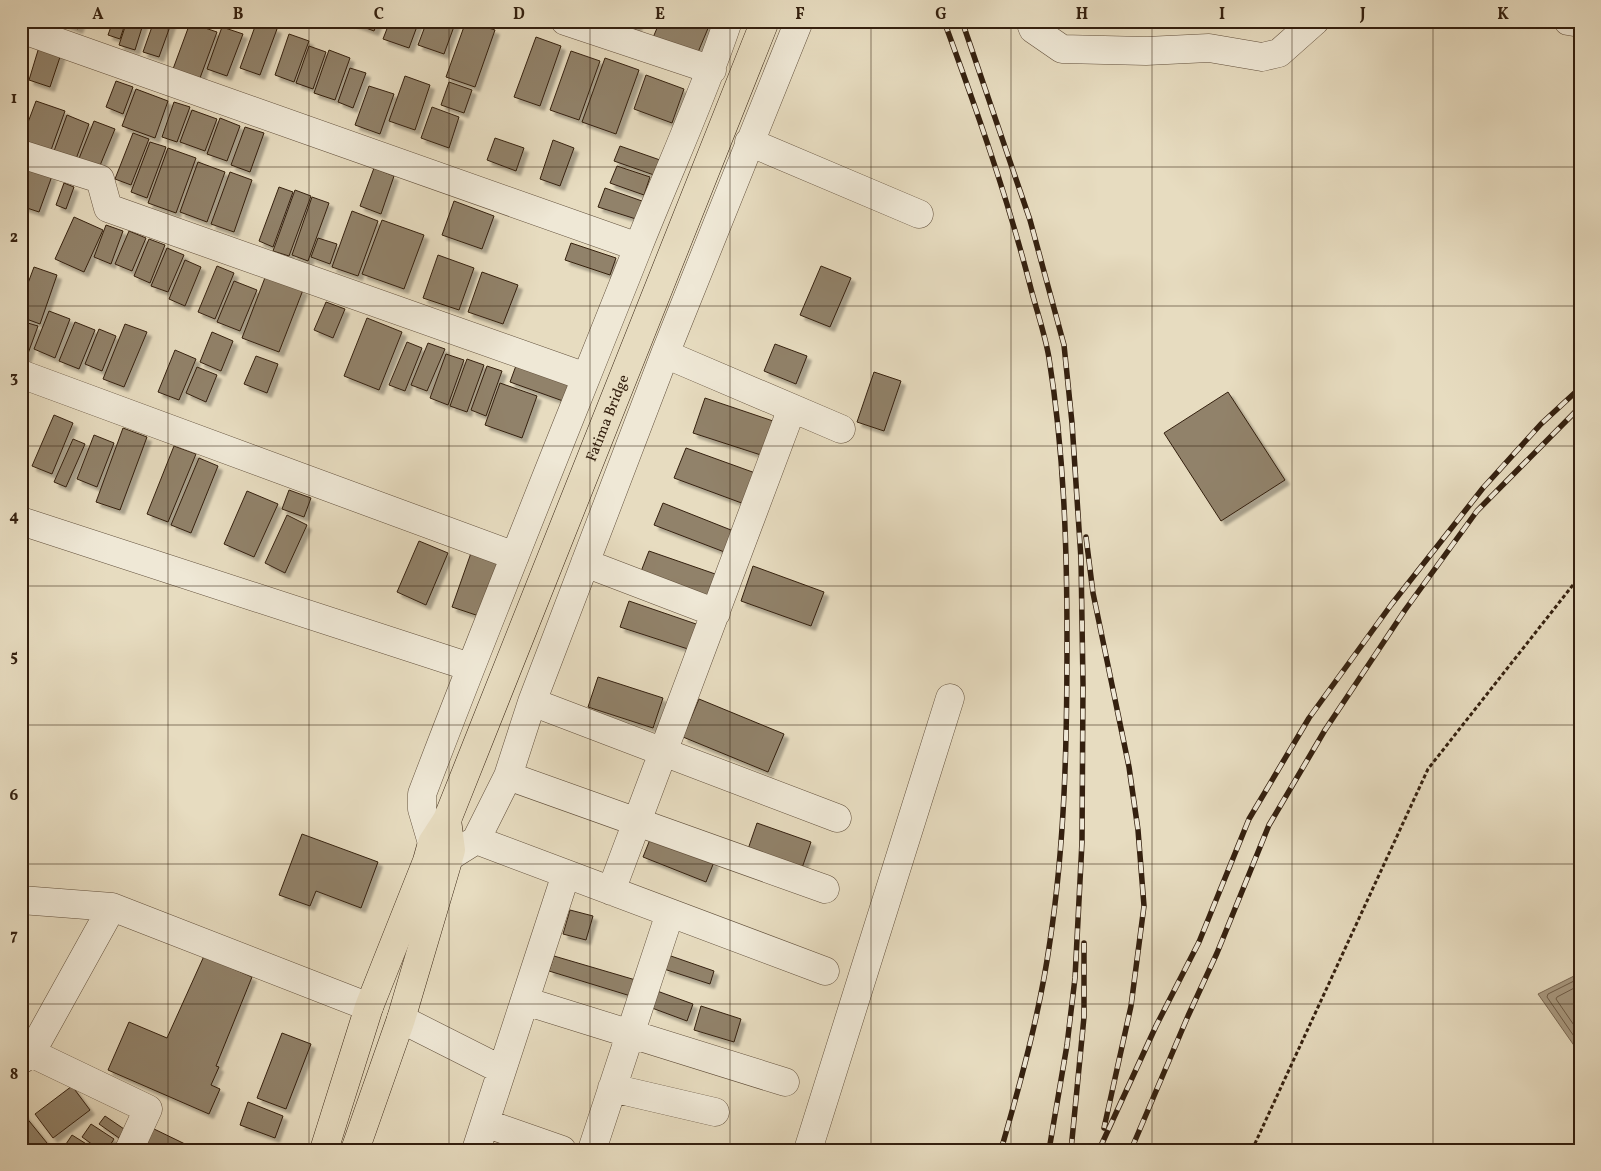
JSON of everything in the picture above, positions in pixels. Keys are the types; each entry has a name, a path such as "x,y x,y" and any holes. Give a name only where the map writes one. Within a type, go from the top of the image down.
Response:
{"main road":[{"name":"Fatima Bridge","path":"441,850 448,817 765,21"},
{"path":"324,1150 369,1007 427,861 441,850"},
{"path":"360,1148 401,1019 441,850"}],"street":[{"path":"565,21 712,70"},
{"path":"728,21 712,70 638,247 470,667 422,794 422,809 441,850 476,840 825,971"},
{"path":"476,840 508,776 532,702 665,354 799,21"},
{"path":"1030,21 1033,29 1062,49 1146,51 1209,48 1262,57 1279,53 1315,21"},
{"path":"1568,21 1580,23"},
{"path":"21,29 638,247"},
{"path":"749,142 919,214"},
{"path":"21,154 100,179 108,208 586,377"},
{"path":"665,354 841,429"},
{"path":"21,374 515,556"},
{"path":"611,891 792,408"},
{"path":"21,521 470,667"},
{"path":"585,563 716,613"},
{"path":"808,1150 950,698"},
{"path":"532,702 837,818"},
{"path":"508,776 825,889"},
{"path":"476,1150 566,874"},
{"path":"21,900 112,907 369,1007"},
{"path":"112,907 26,1057 148,1109 129,1150"},
{"path":"592,1150 670,913"},
{"path":"525,1001 786,1082"},
{"path":"401,1019 502,1070"},
{"path":"612,1088 715,1112"},
{"path":"485,1123 562,1150"}],"path":[{"path":"1252,1150 1428,769 1580,576"}],"water":[{"path":"1580,973 1580,1054 1538,994"}],"building":[{"path":"57,21 81,21 78,29"},
{"path":"113,21 126,21 120,39 108,35"},
{"path":"127,21 144,21 135,50 119,45"},
{"path":"154,21 172,21 159,57 143,52"},
{"path":"257,21 277,29 260,75 240,68"},
{"path":"347,21 378,21 374,31"},
{"path":"390,21 419,21 409,48 383,39"},
{"path":"427,21 456,21 444,54 418,45"},
{"path":"466,21 495,30 475,87 446,77"},
{"path":"617,21 639,21 635,30 617,23"},
{"path":"660,21 697,21 709,26 696,57 652,40"},
{"path":"190,23 217,32 200,78 173,69"},
{"path":"222,27 243,34 227,76 207,69"},
{"path":"289,34 309,41 294,82 275,75"},
{"path":"536,37 561,46 540,106 514,97"},
{"path":"309,46 326,52 313,89 296,83"},
{"path":"39,47 61,54 50,87 29,80"},
{"path":"329,50 350,58 335,100 314,93"},
{"path":"571,51 600,61 579,120 550,110"},
{"path":"605,58 639,70 616,134 582,122"},
{"path":"350,68 366,73 353,108 338,102"},
{"path":"646,75 684,89 672,123 634,109"},
{"path":"405,76 430,85 415,130 389,121"},
{"path":"116,81 133,87 123,114 106,107"},
{"path":"449,82 472,90 464,113 441,105"},
{"path":"369,86 394,94 380,134 355,125"},
{"path":"136,89 168,101 155,138 122,126"},
{"path":"36,101 65,111 50,153 21,141"},
{"path":"174,102 190,107 177,142 162,137"},
{"path":"432,107 459,117 449,148 421,138"},
{"path":"192,110 217,119 205,151 180,142"},
{"path":"67,115 89,124 76,159 54,151"},
{"path":"220,118 240,126 227,161 207,154"},
{"path":"94,121 115,129 99,168 78,161"},
{"path":"245,127 264,133 250,172 231,165"},
{"path":"133,133 149,139 131,185 115,179"},
{"path":"495,138 524,148 516,171 487,160"},
{"path":"553,140 574,148 560,186 540,179"},
{"path":"150,142 166,147 147,198 131,192"},
{"path":"620,146 660,160 654,175 614,161"},
{"path":"168,148 196,158 176,213 148,203"},
{"path":"198,162 225,172 207,222 180,212"},
{"path":"617,166 650,177 644,195 610,183"},
{"path":"30,168 52,176 39,212 21,206 21,191"},
{"path":"374,168 394,176 381,214 360,206"},
{"path":"230,172 252,180 234,232 211,224"},
{"path":"64,183 74,187 66,209 56,205"},
{"path":"279,187 293,192 273,247 259,241"},
{"path":"605,188 642,201 636,219 598,207"},
{"path":"295,190 311,196 289,256 273,251"},
{"path":"312,197 329,203 308,261 292,255"},
{"path":"454,201 494,216 482,249 442,235"},
{"path":"352,211 378,221 358,276 332,267"},
{"path":"74,217 103,230 84,272 55,259"},
{"path":"382,220 424,235 404,289 362,274"},
{"path":"106,225 123,231 111,264 94,257"},
{"path":"129,231 146,238 132,271 115,264"},
{"path":"318,238 337,244 330,264 311,257"},
{"path":"149,239 165,245 150,283 134,276"},
{"path":"571,243 616,258 610,275 565,260"},
{"path":"167,248 184,255 168,292 151,286"},
{"path":"438,255 474,268 459,310 423,298"},
{"path":"185,260 201,267 185,306 169,299"},
{"path":"217,266 234,273 215,319 198,312"},
{"path":"821,266 851,278 830,327 800,315"},
{"path":"34,267 57,275 40,324 21,317 21,302"},
{"path":"482,272 518,285 503,324 468,312"},
{"path":"266,275 303,290 279,352 242,338"},
{"path":"234,281 257,290 240,331 217,322"},
{"path":"326,302 345,309 333,338 314,330"},
{"path":"49,311 70,319 55,358 34,349"},
{"path":"367,318 402,332 379,390 344,376"},
{"path":"21,321 38,326 26,359 21,357"},
{"path":"75,322 95,330 79,369 59,361"},
{"path":"125,324 147,332 124,387 103,379"},
{"path":"99,329 116,336 102,371 85,364"},
{"path":"212,332 233,341 221,371 200,362"},
{"path":"407,342 422,348 405,391 389,385"},
{"path":"428,343 445,349 427,391 411,385"},
{"path":"775,344 807,356 796,384 764,371"},
{"path":"175,350 196,359 179,400 158,392"},
{"path":"446,354 464,360 448,405 430,398"},
{"path":"256,356 278,364 267,393 244,384"},
{"path":"467,359 484,365 467,412 450,406"},
{"path":"517,363 570,382 563,401 510,382"},
{"path":"487,366 502,371 486,416 471,410"},
{"path":"197,367 217,375 206,402 186,393"},
{"path":"874,372 901,381 884,431 857,422"},
{"path":"500,383 537,396 522,438 485,425"},
{"path":"1228,392 1285,480 1221,521 1164,433"},
{"path":"705,398 776,422 764,456 693,433"},
{"path":"54,415 73,423 52,474 32,466"},
{"path":"123,428 147,437 120,510 96,502"},
{"path":"94,435 114,443 97,487 77,479"},
{"path":"73,439 85,444 66,487 54,482"},
{"path":"174,446 196,454 168,522 147,514"},
{"path":"686,448 758,474 747,505 674,478"},
{"path":"199,458 218,466 191,533 171,525"},
{"path":"289,490 311,498 304,517 282,509"},
{"path":"247,491 278,504 254,557 224,544"},
{"path":"663,503 736,532 727,553 654,525"},
{"path":"287,515 307,525 285,573 265,563"},
{"path":"419,541 448,553 426,605 397,592"},
{"path":"649,551 721,576 713,599 640,574"},
{"path":"471,553 501,563 482,617 452,607"},
{"path":"753,566 824,592 811,626 741,601"},
{"path":"629,601 699,625 691,650 620,627"},
{"path":"598,677 663,698 653,728 588,707"},
{"path":"699,699 784,734 768,772 683,737"},
{"path":"757,823 811,842 801,871 747,852"},
{"path":"302,834 378,862 361,908 316,891 310,906 279,895"},
{"path":"651,837 714,862 706,882 643,857"},
{"path":"570,910 593,916 586,940 563,934"},
{"path":"668,955 714,971 710,984 664,969"},
{"path":"204,956 252,977 216,1066 219,1067 211,1085 220,1089 209,1114 108,1070 129,1022 167,1038"},
{"path":"554,956 639,981 634,997 549,971"},
{"path":"657,991 693,1004 687,1021 652,1008"},
{"path":"701,1006 741,1019 734,1042 694,1030"},
{"path":"282,1033 311,1044 286,1109 257,1098"},
{"path":"72,1086 90,1110 53,1138 35,1114"},
{"path":"248,1102 283,1116 275,1138 240,1125"},
{"path":"21,1111 47,1143 39,1150 21,1150"},
{"path":"105,1116 124,1129 119,1138 99,1124"},
{"path":"91,1124 114,1139 107,1150 100,1150 82,1137"},
{"path":"152,1128 185,1144 182,1150 142,1150"},
{"path":"72,1135 96,1150 62,1150"}],"railway":[{"path":"944,21 1001,185 1045,340 1054,393 1064,499 1067,605 1066,716 1059,866 1050,941 1041,994 1023,1072 1001,1150"},
{"path":"962,21 1030,220 1064,345 1072,423 1081,559 1083,684 1082,842 1075,978 1067,1045 1049,1150"},
{"path":"1099,1150 1156,1026 1199,942 1249,819 1309,718 1391,605 1483,488 1541,424 1580,388"},
{"path":"1131,1150 1217,953 1269,825 1325,730 1405,610 1477,511 1580,407"},
{"path":"1086,537 1093,593 1129,767 1138,830 1144,906 1131,1006 1104,1128"},
{"path":"1071,1150 1084,1017 1084,943"}]}
